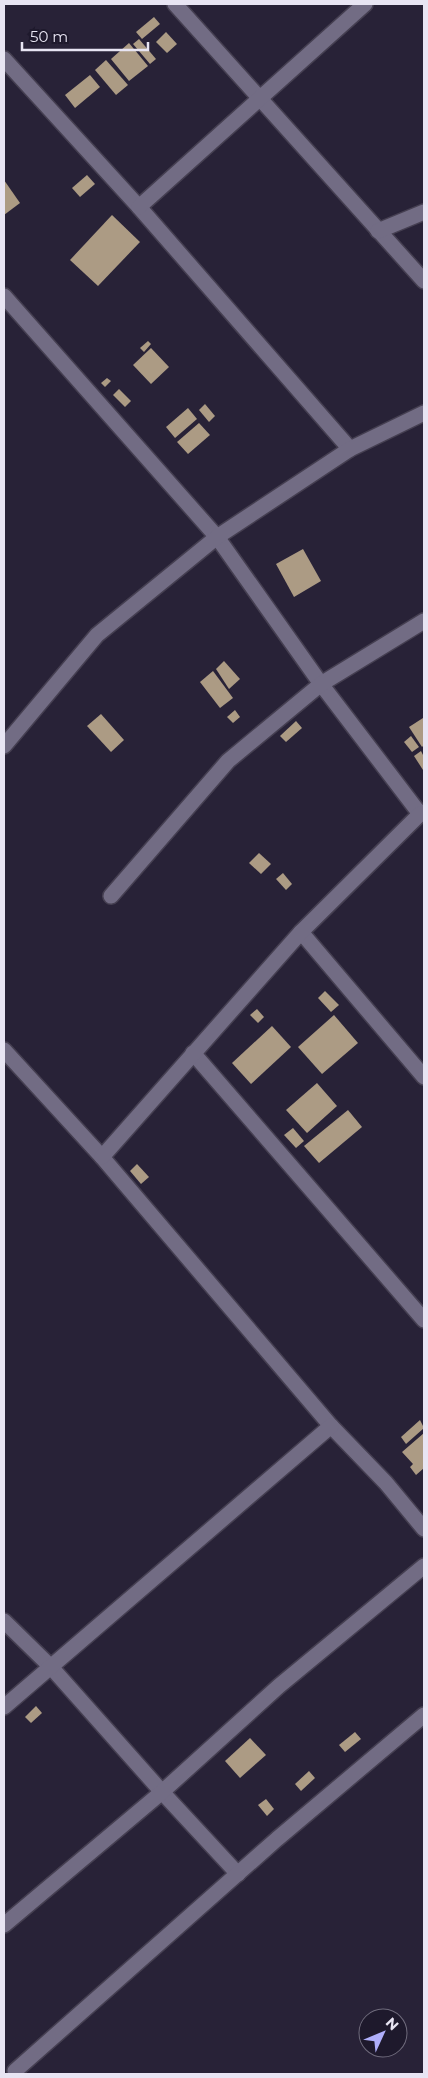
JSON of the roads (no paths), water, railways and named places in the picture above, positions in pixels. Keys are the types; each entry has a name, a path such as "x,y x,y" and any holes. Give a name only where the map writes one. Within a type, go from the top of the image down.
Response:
{"street":[{"path":"175,4 424,280"},
{"path":"140,207 261,100 365,4"},
{"path":"4,59 140,207 350,449"},
{"path":"378,231 424,212"},
{"path":"4,296 217,538 321,684 422,813 301,932 102,1157"},
{"path":"4,746 98,636 217,538 350,449 424,414"},
{"path":"111,896 228,761 321,684 424,621"},
{"path":"301,932 424,1077"},
{"path":"4,1050 102,1157 331,1426 386,1483 424,1530"},
{"path":"193,1053 424,1320"},
{"path":"4,1707 331,1426"},
{"path":"4,1926 162,1792 279,1686 424,1566"},
{"path":"4,1621 51,1667 238,1874"},
{"path":"12,2069 424,1715"}]}
